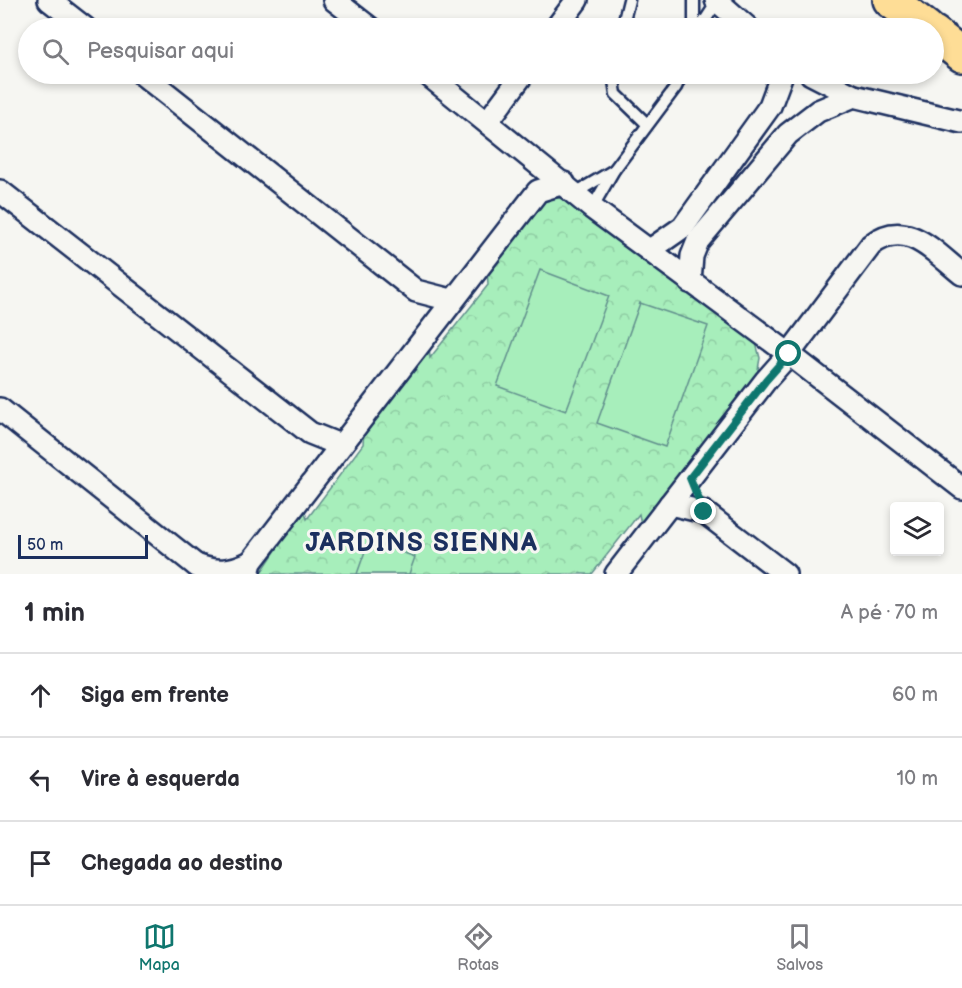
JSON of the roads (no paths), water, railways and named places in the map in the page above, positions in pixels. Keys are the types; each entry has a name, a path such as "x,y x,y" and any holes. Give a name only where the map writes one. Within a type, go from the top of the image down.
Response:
{"main road":[{"path":"890,0 914,18"},
{"path":"944,41 962,55"}],"street":[{"path":"49,0 72,18"},
{"path":"334,0 357,18"},
{"path":"564,18 577,0"},
{"path":"717,1 737,18"},
{"path":"155,84 416,291 434,323"},
{"path":"441,84 592,208 789,354 962,488"},
{"path":"488,121 516,84"},
{"path":"690,282 692,256 690,234 728,165 770,106 778,84"},
{"path":"831,84 854,96 962,122"},
{"path":"650,250 690,234 749,181 788,134 804,120 818,111 854,96"},
{"path":"523,152 538,191"},
{"path":"728,165 749,181"},
{"path":"0,409 202,570 219,572 249,568 325,463 538,191 570,188"},
{"path":"0,191 310,433 340,445"},
{"path":"616,574 766,380 789,354 871,245 883,236 897,233 911,236 962,274"},
{"path":"416,291 451,300"},
{"path":"766,380 769,340"},
{"path":"310,433 325,463"},
{"path":"690,478 704,512"},
{"path":"670,504 704,512 786,574"}],"lane":[{"path":"624,18 628,0"},
{"path":"694,0 694,18"},
{"path":"706,18 717,1"},
{"path":"614,84 616,94 647,124"},
{"path":"592,208 614,170 677,84"},
{"path":"570,188 614,170"}],"district":[{"name":"JARDINS SIENNA","path":"422,542"}]}
